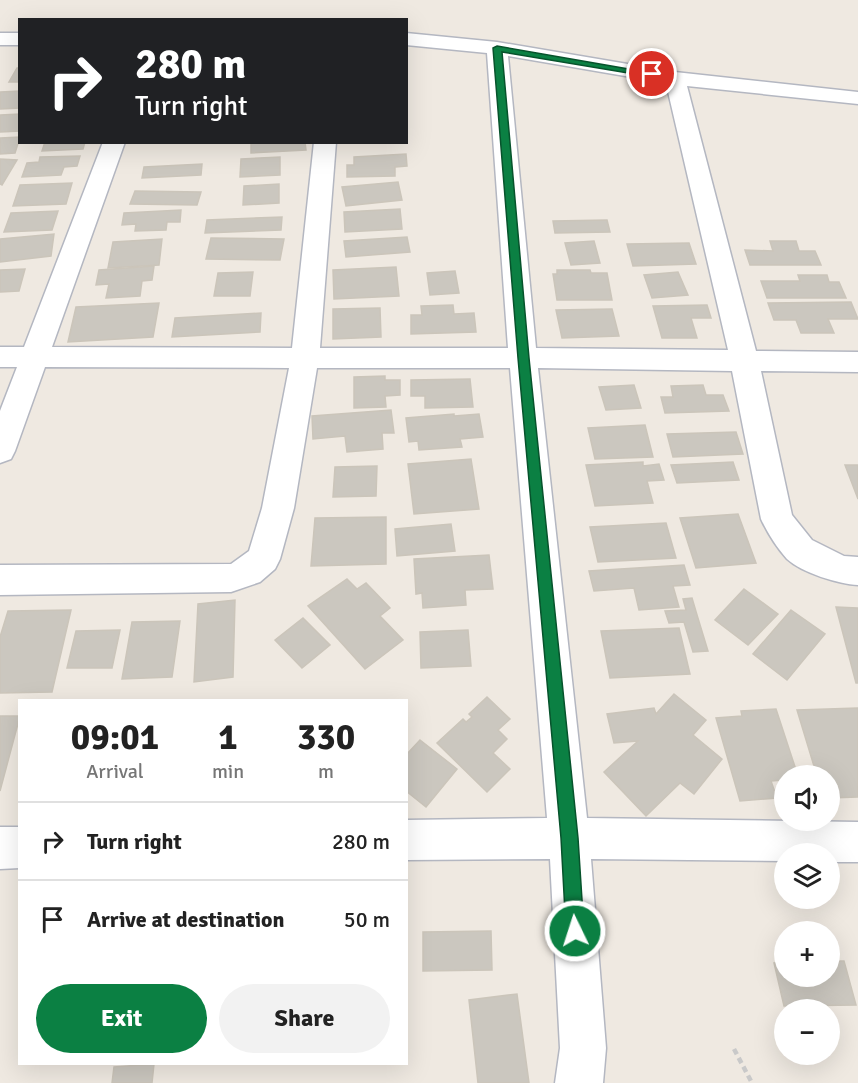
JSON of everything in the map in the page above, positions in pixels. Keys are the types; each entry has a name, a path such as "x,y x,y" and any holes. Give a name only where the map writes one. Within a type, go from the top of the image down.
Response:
{"street":[{"path":"0,39 18,39"},
{"path":"408,39 497,48 675,78 858,98"},
{"path":"497,48 523,358 569,838 583,1048 579,1083"},
{"path":"675,78 745,362 777,519 800,550 840,570 858,570"},
{"path":"0,451 113,144"},
{"path":"0,580 231,579 248,572 263,559 278,508 305,358 325,144"},
{"path":"0,357 523,358 858,362"},
{"path":"408,840 569,838 858,842"},
{"path":"0,848 18,847"}],"path":[{"path":"734,1049 752,1083"}],"building":[{"path":"17,68 18,68 18,82 9,82"},
{"path":"18,91 18,108 0,109 0,92"},
{"path":"18,114 18,131 0,132 0,115"},
{"path":"18,137 15,153 0,154 0,138"},
{"path":"44,144 84,144 83,149 42,151"},
{"path":"251,144 305,144 306,150 251,153"},
{"path":"406,154 407,166 395,167 395,176 347,177 347,165 354,165 354,157"},
{"path":"80,156 77,166 64,167 61,175 22,177 27,163 39,162 40,157"},
{"path":"280,157 280,175 240,177 241,159"},
{"path":"0,159 17,160 2,185 0,184"},
{"path":"202,164 201,175 142,178 144,167"},
{"path":"398,182 402,200 346,206 342,187"},
{"path":"72,183 66,204 13,206 20,185"},
{"path":"279,184 279,203 243,205 244,186"},
{"path":"135,191 201,192 197,205 130,204"},
{"path":"400,209 402,229 345,232 344,212"},
{"path":"181,210 180,222 167,222 166,230 135,231 136,224 122,225 124,213"},
{"path":"58,211 52,230 4,232 11,213"},
{"path":"282,217 281,230 205,233 207,220"},
{"path":"607,220 610,232 555,233 553,221"},
{"path":"54,234 51,256 0,262 0,239"},
{"path":"407,237 410,252 346,257 344,241"},
{"path":"211,238 284,239 280,260 206,259"},
{"path":"162,239 159,265 108,268 113,242"},
{"path":"594,241 600,263 571,265 565,243"},
{"path":"770,241 796,241 799,251 815,251 821,265 750,265 745,250 773,251"},
{"path":"689,243 696,264 633,266 627,244"},
{"path":"154,266 152,280 142,281 140,296 106,298 109,284 96,285 99,270"},
{"path":"396,267 399,296 334,299 333,270"},
{"path":"25,269 19,291 0,292 0,270"},
{"path":"557,270 590,270 591,273 607,273 612,300 557,300 553,274 557,274"},
{"path":"455,271 459,293 430,295 427,273"},
{"path":"253,272 250,296 214,296 218,273"},
{"path":"678,272 688,295 652,298 644,275"},
{"path":"798,275 827,275 829,282 839,282 846,298 767,298 761,281 800,281"},
{"path":"851,302 858,319 828,319 834,333 801,333 796,320 774,320 768,303"},
{"path":"159,303 153,337 68,342 76,307"},
{"path":"453,305 454,314 474,313 476,332 411,334 411,315 422,315 421,306"},
{"path":"707,305 711,318 691,318 697,338 662,338 653,306"},
{"path":"380,308 381,337 333,339 333,309"},
{"path":"612,309 619,336 562,338 556,310"},
{"path":"261,313 260,332 172,337 175,318"},
{"path":"385,376 385,380 400,380 400,395 385,396 386,407 354,408 354,377"},
{"path":"470,379 473,407 425,408 425,396 411,396 411,380"},
{"path":"634,385 641,408 606,410 599,387"},
{"path":"703,385 706,395 723,395 729,411 665,413 661,397 673,397 671,386"},
{"path":"391,410 394,433 382,433 383,449 347,452 345,436 313,439 312,416"},
{"path":"454,414 454,416 479,414 483,437 460,439 462,447 419,450 418,441 409,442 406,418"},
{"path":"645,425 653,457 595,459 588,428"},
{"path":"736,432 743,454 673,457 667,434"},
{"path":"471,459 479,509 414,514 408,464"},
{"path":"643,462 643,466 659,464 664,480 647,481 653,503 595,506 586,465"},
{"path":"733,462 739,480 677,483 671,465"},
{"path":"845,465 858,465 858,499"},
{"path":"377,466 376,496 333,497 335,467"},
{"path":"738,514 756,563 696,568 680,518"},
{"path":"386,517 386,564 311,566 315,518"},
{"path":"666,523 676,558 598,562 590,527"},
{"path":"451,524 455,551 397,556 395,529"},
{"path":"489,555 493,589 465,590 466,605 423,608 422,593 416,594 414,559"},
{"path":"684,565 690,585 673,586 679,607 639,610 634,588 594,591 589,571"},
{"path":"347,579 357,589 366,583 390,608 380,616 403,640 365,669 308,606"},
{"path":"744,589 778,614 748,645 715,620"},
{"path":"692,598 708,651 693,652 684,622 669,623 665,611 686,610 683,599"},
{"path":"235,600 233,677 194,682 198,604"},
{"path":"836,607 858,608 858,683 856,683"},
{"path":"71,610 52,692 0,693 0,637 8,611"},
{"path":"791,610 825,634 787,680 753,654"},
{"path":"303,618 330,645 302,668 275,640"},
{"path":"180,621 172,677 122,679 132,622"},
{"path":"679,628 690,674 610,678 601,631"},
{"path":"120,630 112,668 67,668 76,631"},
{"path":"468,630 471,666 421,668 420,632"},
{"path":"674,694 706,720 693,735 722,759 694,794 680,783 646,816 604,772 638,741 614,743 607,714 654,708 656,714"},
{"path":"487,697 510,719 498,730 507,739 493,753 510,769 487,792 437,743 463,719 466,722 472,717 469,714"},
{"path":"858,708 858,797 840,798 840,765 814,765 797,710"},
{"path":"776,709 794,765 774,765 774,781 771,781 774,798 740,801 716,718 742,716 741,711"},
{"path":"0,716 18,716 18,724 0,791"},
{"path":"420,740 457,769 426,807 408,793 408,753"},
{"path":"491,931 492,970 423,971 423,932"},
{"path":"840,961 844,961 856,1005 840,1005 840,999 782,999 780,987 840,987"},
{"path":"517,994 529,1083 478,1083 469,1000"},
{"path":"154,1065 152,1083 112,1083 114,1067"}],"route":[{"path":"575,931 569,838 523,358 497,48 652,74"}]}
